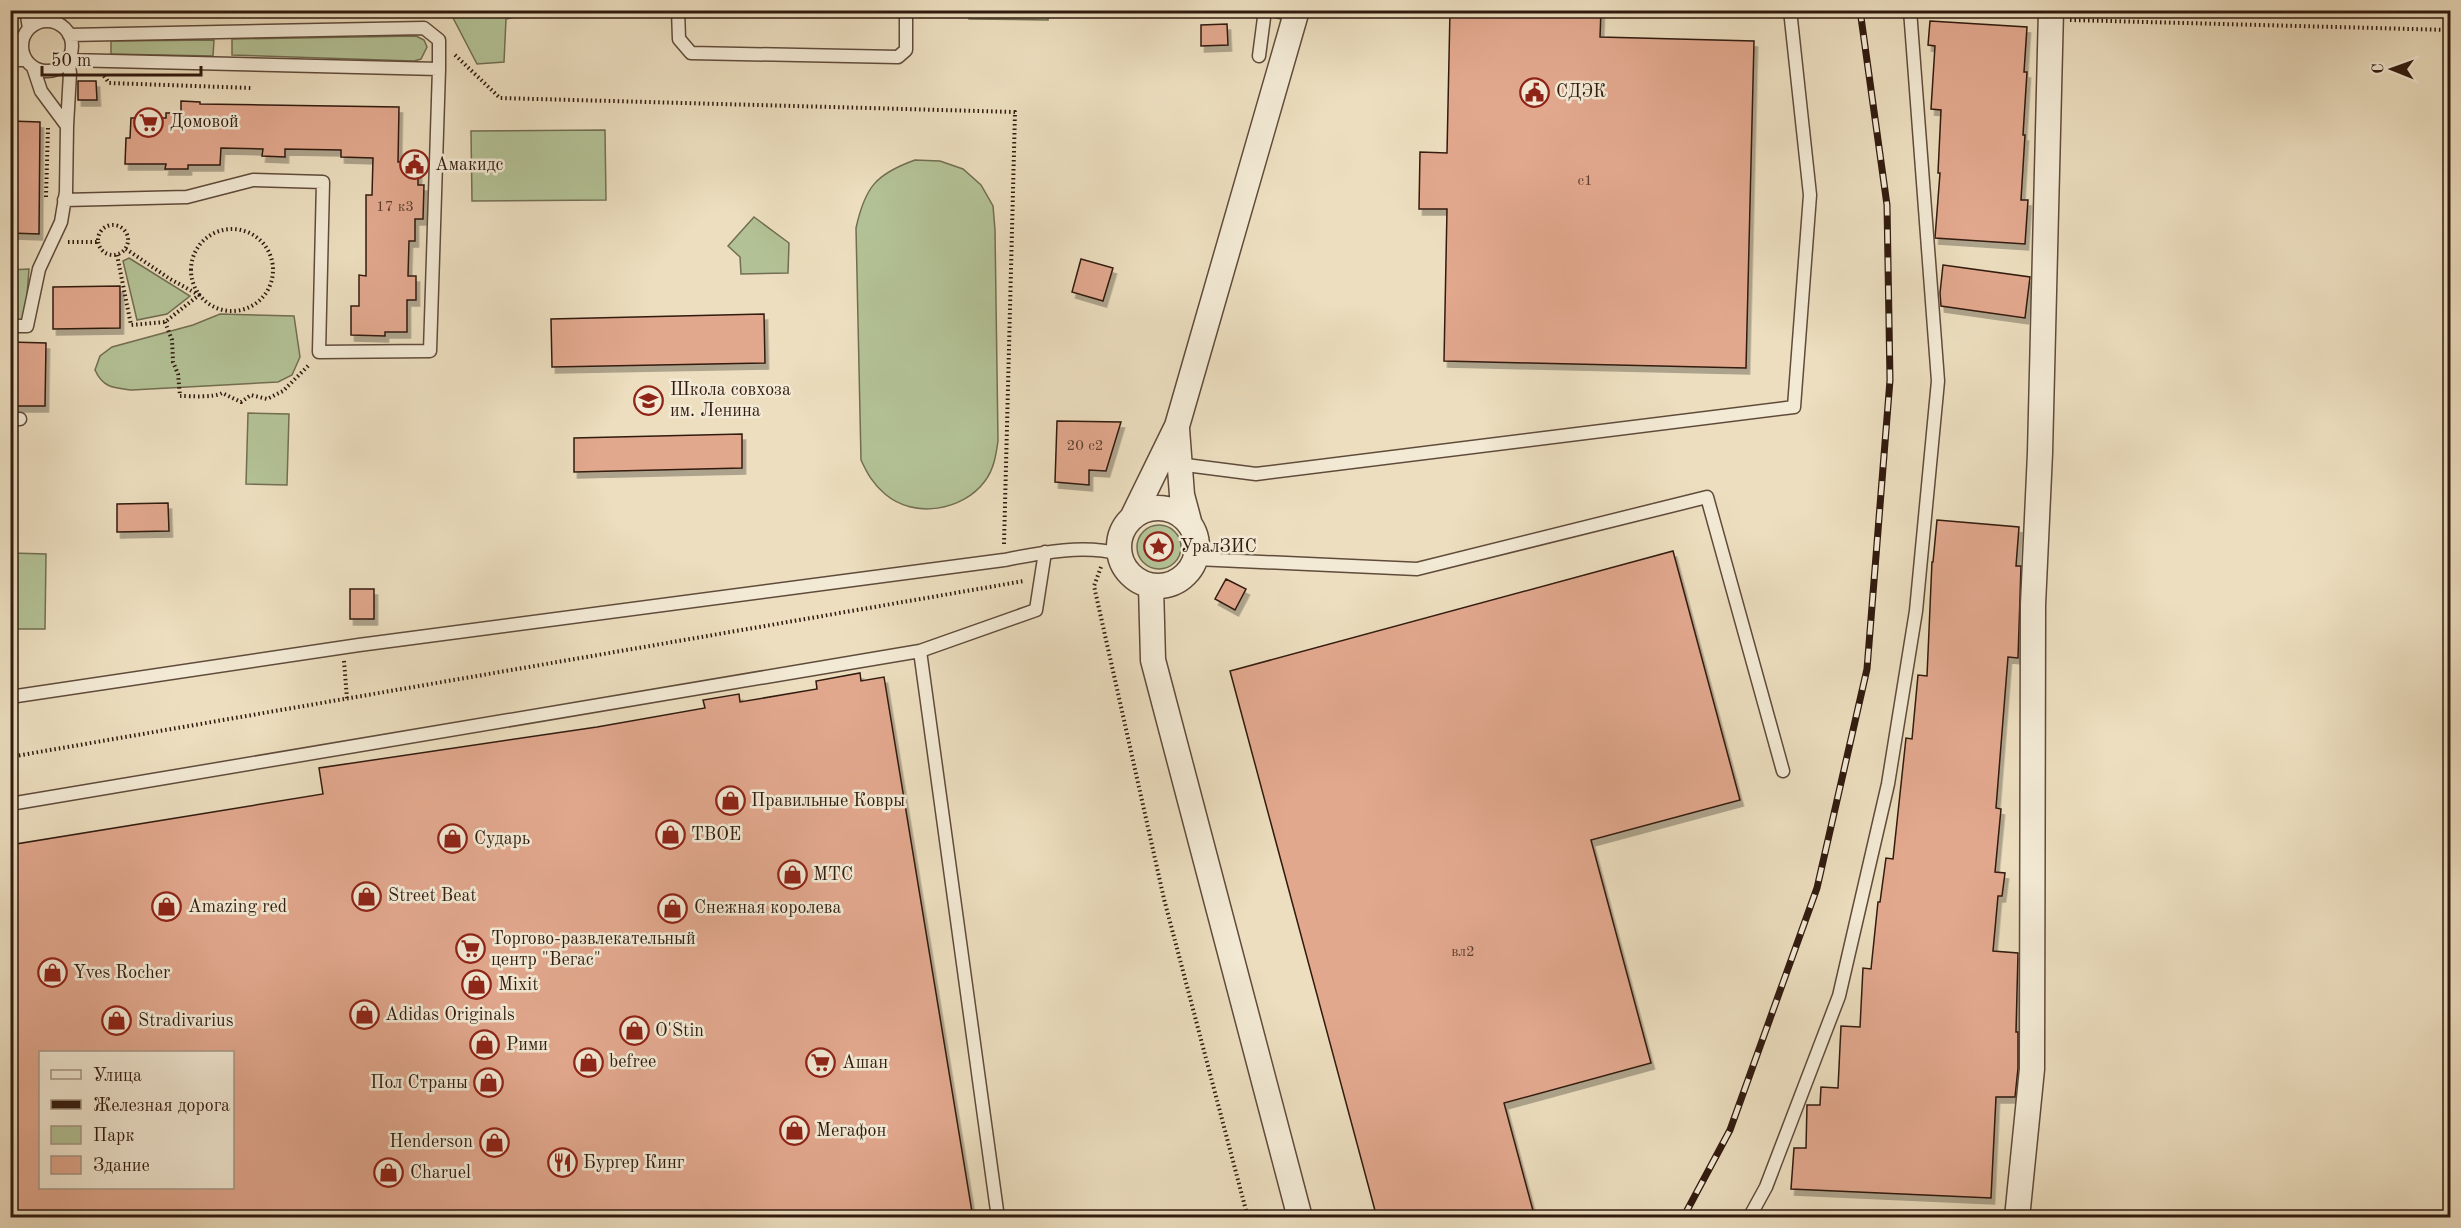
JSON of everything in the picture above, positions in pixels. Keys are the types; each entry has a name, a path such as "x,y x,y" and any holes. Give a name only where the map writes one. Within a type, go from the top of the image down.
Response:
{"street":[{"path":"1177,426 1182,495 1190,525 1196,536 1196,559 1191,569 1174,584 1151,586 1130,575 1113,552 1177,426 1296,12"},
{"path":"2016,1218 2032,1069 2033,605 2040,453 2051,15"},
{"path":"1133,516 1152,508 1167,509 1180,515 1190,525"},
{"path":"1151,586 1153,660 1300,1218"}],"lane":[{"path":"26,10 29,28"},
{"path":"678,10 679,39 691,53 898,57 906,50 906,10"},
{"path":"1259,56 1265,10"},
{"path":"1271,10 1296,12"},
{"path":"1178,464 1256,474 1794,407 1810,195 1790,10"},
{"path":"1749,1218 1766,1187 1839,996 1888,784 1916,611 1938,381 1910,10"},
{"path":"10,326 27,326 39,269 61,222 64,200 70,73 68,60 72,43 65,28 50,21 42,21 29,28 22,40 22,47 41,91 67,126"},
{"path":"64,200 187,197 253,180 323,182 319,352 430,351 439,40 424,28 69,35"},
{"path":"10,60 48,71 56,70 68,60 439,69"},
{"path":"1196,559 1417,569 1707,497 1783,771"},
{"path":"10,804 920,651 1036,610 1045,552"},
{"path":"10,697 344,648 1004,560 1045,552 1113,552"},
{"path":"920,651 998,1218"}],"path":[{"path":"2051,15 2451,30"},
{"path":"439,40 500,98 1015,112 1004,560"},
{"path":"102,75 109,83 252,88"},
{"path":"46,205 48,123"},
{"path":"117,225 125,231 128,239 126,249 117,255 106,254 99,247 98,237 103,229 117,225"},
{"path":"126,249 170,279 199,295 208,304 220,310 233,311 246,309 257,303 266,293 273,275 270,255 264,244 253,235 240,230 226,230 207,238 194,255 191,268 193,282 199,295"},
{"path":"117,255 131,325 165,322 199,295"},
{"path":"165,322 172,339 173,362 178,374 180,396 199,394 209,397 222,393 241,402 251,395 267,399 283,391 306,365 319,361"},
{"path":"1113,552 1094,586 1164,899 1248,1218"},
{"path":"10,757 1040,578"},
{"path":"344,648 347,699"}],"green space":[{"path":"452,11 521,11 520,16 506,19 504,62 477,64 451,14"},
{"path":"969,11 1048,11 1048,20 969,19"},
{"path":"416,36 424,40 427,47 421,59 414,61 232,55 232,39"},
{"path":"214,40 213,56 111,54 111,41"},
{"path":"605,130 606,200 472,201 471,131"},
{"path":"915,160 940,161 963,169 981,185 993,206 995,230 998,441 994,462 991,472 976,491 951,505 924,509 897,502 885,494 871,478 861,460 856,228 868,192 874,184 891,171"},
{"path":"754,217 789,243 788,273 741,274 740,257 728,246"},
{"path":"129,258 190,296 167,314 137,320 123,261"},
{"path":"29,269 25,321 11,322 10,270"},
{"path":"220,314 294,316 300,357 292,375 278,382 132,390 114,388 105,384 95,370 100,356 112,347 193,325"},
{"path":"248,413 289,414 287,485 246,484"},
{"path":"1159,525 1168,526 1175,531 1180,538 1180,556 1175,563 1168,568 1159,569 1150,568 1143,563 1138,556 1137,547 1138,538 1143,531 1150,526"},
{"path":"11,553 46,554 45,629 11,629"}],"building":[{"path":"1450,10 1601,10 1600,37 1754,41 1746,368 1444,361 1447,209 1419,209 1420,152 1447,153"},
{"path":"1930,21 2027,27 2021,200 2028,200 2025,244 1935,238 1940,173 1938,173 1941,110 1931,109 1935,46 1928,45"},
{"path":"1227,24 1228,45 1201,46 1201,25"},
{"path":"78,81 96,81 97,100 78,100"},
{"path":"181,101 200,102 200,104 399,107 398,162 418,162 418,185 424,185 423,219 415,219 415,241 409,241 408,276 416,276 416,300 407,300 407,332 385,332 385,336 351,335 351,306 359,306 359,275 366,276 366,195 372,195 373,158 341,157 341,150 285,149 285,157 262,156 263,149 221,148 220,165 188,165 188,169 165,169 166,164 125,164 126,138 130,138 131,118 166,118 166,113 181,113"},
{"path":"10,121 40,122 39,234 10,233"},
{"path":"1081,259 1113,268 1103,301 1072,292"},
{"path":"1943,265 2030,277 2025,318 1941,306"},
{"path":"120,286 120,328 53,329 53,287"},
{"name":"Школа совхоза им. Ленина","path":"764,314 765,363 552,367 551,319"},
{"path":"10,342 46,343 45,406 10,406"},
{"path":"1057,421 1121,422 1106,471 1089,470 1089,485 1055,482"},
{"path":"742,434 742,468 574,472 574,438"},
{"path":"168,503 169,531 117,532 117,504"},
{"path":"1937,520 2019,527 2016,566 2021,566 2018,658 2008,657 1996,808 2001,809 1995,872 2005,873 2002,896 1998,896 1993,951 2018,953 2016,1032 2018,1032 2018,1068 2015,1097 1996,1097 1991,1198 1791,1189 1794,1148 1806,1148 1807,1105 1820,1105 1821,1087 1838,1088 1841,1026 1860,1027 1863,968 1871,969 1878,902 1880,902 1886,858 1893,859 1906,738 1912,739 1918,675 1927,676 1932,562"},
{"path":"1673,551 1740,800 1591,840 1651,1063 1504,1103 1535,1218 1377,1218 1230,671"},
{"path":"1226,579 1246,589 1235,610 1215,599"},
{"path":"350,589 374,589 374,619 350,619"},
{"name":"Торгово-развлекательный центр \"Вегас\"","path":"860,673 861,681 884,677 973,1218 10,1218 10,845 323,794 319,768 597,727 705,708 703,700 739,694 740,702 817,689 816,681"}],"railway":[{"path":"1683,1218 1730,1130 1817,888 1867,669 1890,380 1887,205 1860,10"}],"place":[{"name":"СДЭК","path":"1535,92"},
{"name":"Домовой","path":"149,122"},
{"name":"Амакидс","path":"414,165"},
{"name":"Школа совхоза им. Ленина","path":"649,400"},
{"name":"УралЗИС","path":"1159,547"},
{"name":"Правильные Ковры","path":"730,801"},
{"name":"ТВОЕ","path":"670,835"},
{"name":"Сударь","path":"453,839"},
{"name":"МТС","path":"792,875"},
{"name":"Street Beat","path":"367,896"},
{"name":"Amazing red","path":"167,907"},
{"name":"Снежная королева","path":"673,908"},
{"name":"Торгово-развлекательный центр \"Вегас\"","path":"470,949"},
{"name":"Yves Rocher","path":"52,973"},
{"name":"Mixit","path":"477,985"},
{"name":"Adidas Originals","path":"364,1015"},
{"name":"Stradivarius","path":"117,1021"},
{"name":"O'Stin","path":"634,1031"},
{"name":"Рими","path":"485,1045"},
{"name":"befree","path":"588,1062"},
{"name":"Ашан","path":"821,1063"},
{"name":"Пол Страны","path":"489,1083"},
{"name":"Мегафон","path":"795,1131"},
{"name":"Henderson","path":"494,1142"},
{"name":"Бургер Кинг","path":"562,1163"},
{"name":"Charuel","path":"389,1173"}]}
